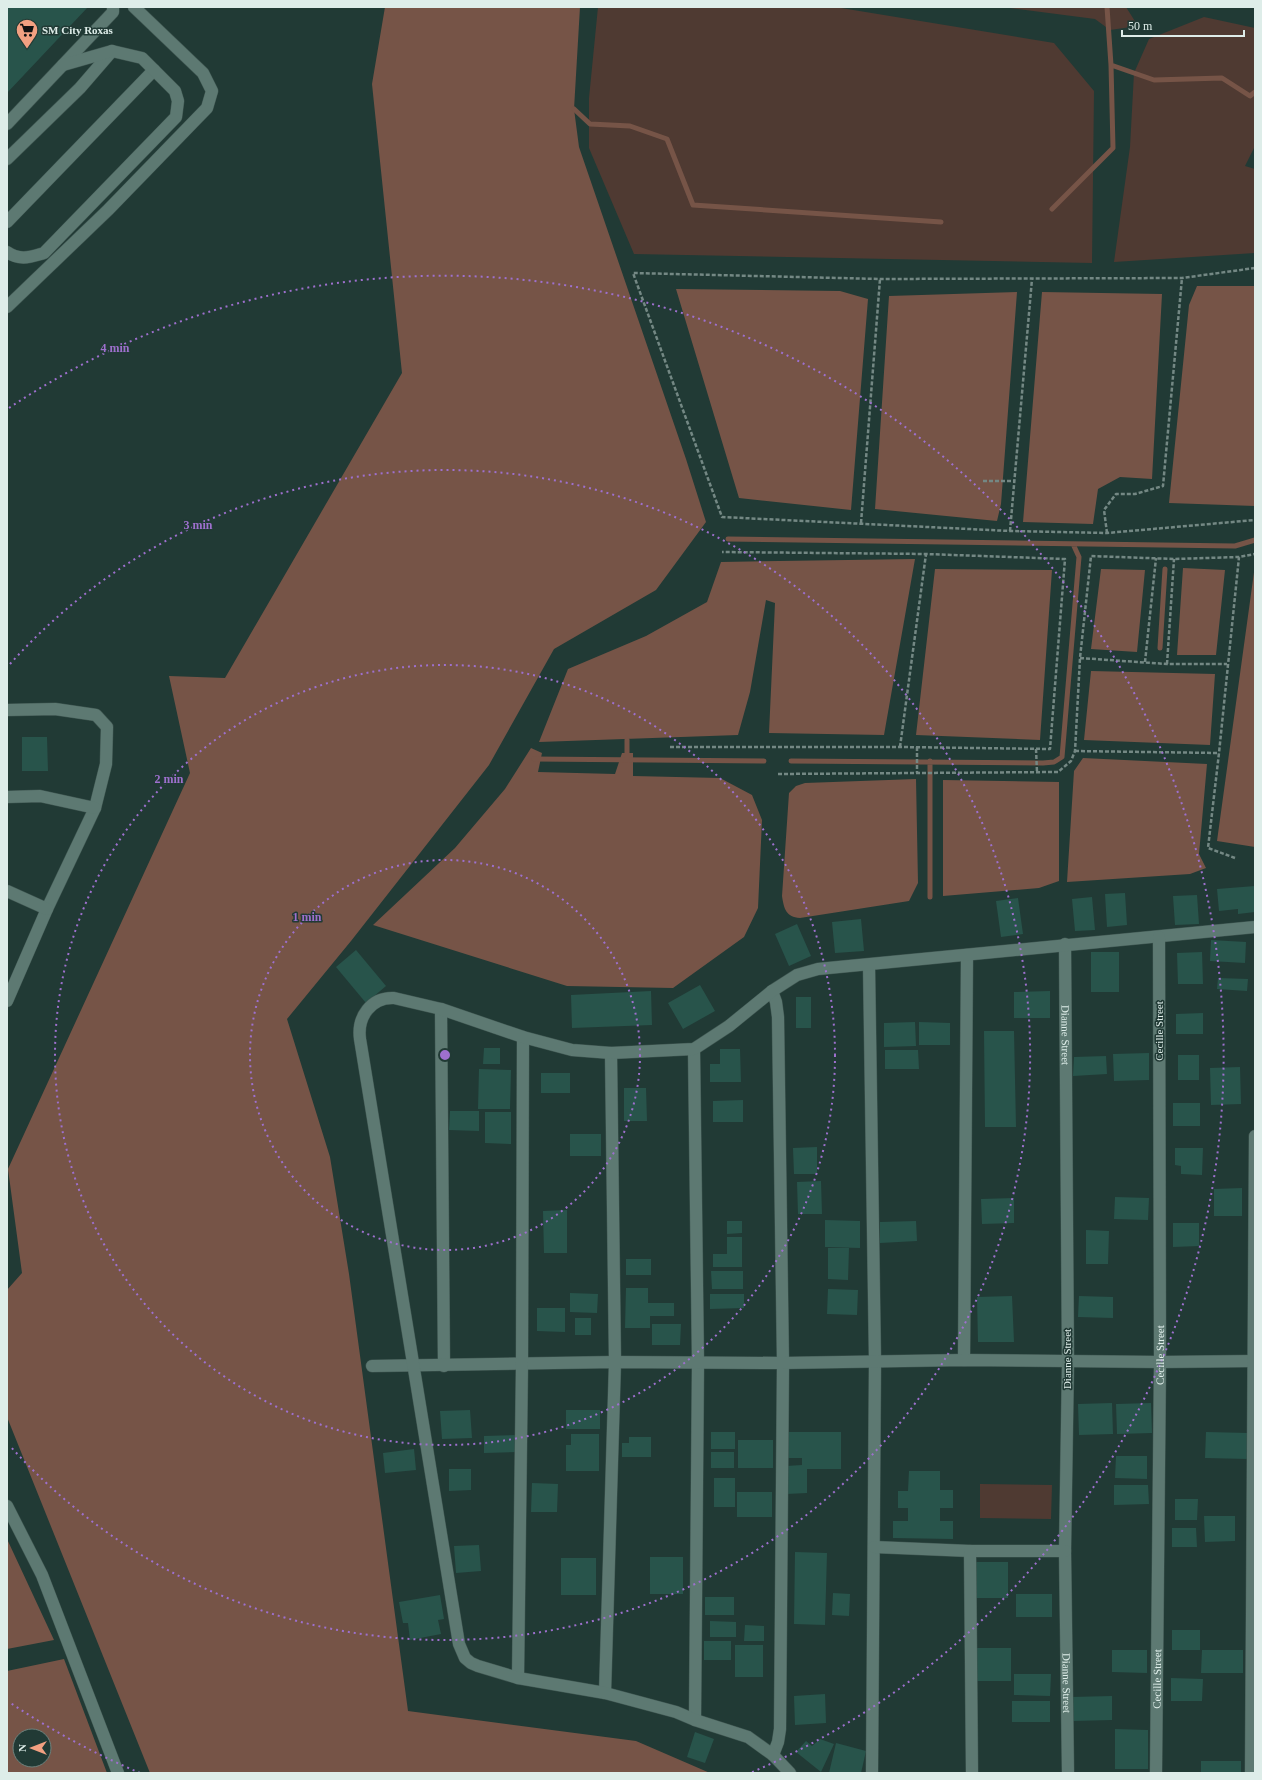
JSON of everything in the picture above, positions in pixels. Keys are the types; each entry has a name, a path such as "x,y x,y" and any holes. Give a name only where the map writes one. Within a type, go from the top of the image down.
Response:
{"street":[{"path":"7,124 113,12 113,7"},
{"path":"7,307 108,210 207,108 212,91 203,73 134,7"},
{"path":"7,252 14,258 28,257 44,253 176,117 178,101 175,91 142,58 112,51 63,65"},
{"path":"7,159 80,88 112,51"},
{"path":"7,222 154,70"},
{"path":"7,710 55,709 96,716 107,727 106,764 95,808 47,909 7,1001"},
{"path":"7,797 40,796 95,808"},
{"path":"7,891 47,909"},
{"path":"790,1773 773,1756 748,1737 695,1720 676,1712 605,1693 518,1678 471,1664 465,1658 459,1644 360,1039 359,1024 362,1017 371,1006 388,998 408,1000 441,1009 523,1037 572,1050 611,1053 694,1050 729,1026 772,991 797,975 811,971 1065,944 1159,937 1255,927"},
{"name":"Cecille Street","path":"1156,1773 1160,1362 1159,937"},
{"name":"Dianne Street","path":"1065,944 1068,1362 1065,1551 1068,1773"},
{"path":"964,1360 967,955"},
{"path":"869,965 875,1361 872,1773"},
{"path":"772,991 776,1002 778,1017 784,1363 780,1729 778,1742 773,1756"},
{"path":"441,1009 444,1366"},
{"path":"518,1678 522,1364 523,1037"},
{"path":"694,1050 698,1363 695,1720"},
{"path":"605,1693 615,1362 611,1053"},
{"path":"1251,1773 1255,1136"},
{"path":"372,1366 615,1362 784,1363 964,1360 1068,1362 1254,1361"},
{"path":"7,1506 42,1575 118,1773"},
{"path":"874,1547 970,1551 1065,1551"},
{"path":"970,1551 972,1773"}],"path":[{"path":"1255,268 1182,278 880,279 634,274 722,517 1010,531 1107,533 1255,520"},
{"path":"1107,533 1104,510 1116,494 1135,494 1164,486 1182,278"},
{"path":"861,523 880,279"},
{"path":"1010,531 1032,279"},
{"path":"983,481 1014,481"},
{"path":"670,747 917,747 1050,750 1065,559 926,554 722,552"},
{"path":"900,747 926,554"},
{"path":"778,774 1058,772 1071,761 1075,751 1080,658 1091,556 1174,559 1239,557 1255,554"},
{"path":"1235,858 1208,848 1239,557"},
{"path":"1145,662 1156,558"},
{"path":"1167,664 1174,559"},
{"path":"1080,658 1167,664 1227,664"},
{"path":"917,747 917,773"},
{"path":"1036,749 1037,772"},
{"path":"1075,751 1219,753"}],"shaded area":[{"path":"385,7 580,7 574,109 579,147 686,459 706,522 656,590 554,649 489,765 351,941 287,1019 330,1157 349,1274 408,1711 636,1741 710,1773 150,1773 7,1417 7,1290 22,1273 8,1169 190,773 169,676 225,678 402,373 372,84"},
{"path":"598,7 835,7 1054,43 1094,91 1092,263 634,254 589,148 589,98"},
{"path":"1002,7 1126,7 1138,26 1110,30 1095,19"},
{"path":"1204,17 1255,28 1255,146 1245,166 1255,169 1255,253 1114,262 1130,147 1134,73 1149,39"},
{"path":"1197,286 1255,286 1255,506 1169,503 1189,305"},
{"path":"676,289 840,291 868,299 851,510 739,498"},
{"path":"1017,292 1001,504 997,521 875,509 889,296"},
{"path":"1042,292 1162,294 1152,479 1120,477 1098,489 1093,524 1023,522"},
{"path":"915,559 884,735 769,733 775,603 766,600 750,692 738,735 539,742 568,669 646,636 707,602 721,562"},
{"path":"1255,565 1255,847 1217,841"},
{"path":"1183,568 1225,570 1216,655 1177,655"},
{"path":"935,569 1052,570 1040,740 916,735"},
{"path":"1101,569 1145,570 1137,652 1091,649"},
{"path":"1091,671 1215,674 1210,745 1084,740"},
{"path":"531,748 542,753 538,772 615,774 622,753 633,753 633,776 720,778 752,795 762,820 758,908 744,937 673,988 567,986 373,925 455,848 505,789"},
{"path":"1083,758 1207,764 1199,854 1206,868 1190,874 1067,882 1074,771"},
{"path":"916,779 918,883 909,901 800,918 792,916 786,912 782,896 789,793 796,786 805,783"},
{"path":"943,780 1059,782 1059,881 1039,888 943,896"},
{"path":"980,1484 1052,1485 1051,1519 980,1518"},
{"path":"7,1539 54,1640 7,1649"},
{"path":"64,1659 107,1773 7,1773 7,1671"}],"building":[{"name":"SM City Roxas","path":"7,7 88,7 7,93"},
{"path":"22,737 47,737 48,771 22,771"},
{"path":"1255,886 1255,912 1238,914 1238,909 1219,911 1217,889"},
{"path":"1125,893 1127,925 1107,927 1105,894"},
{"path":"1197,895 1199,924 1175,925 1173,896"},
{"path":"1092,897 1095,930 1075,931 1072,899"},
{"path":"1018,898 1023,934 1001,937 996,901"},
{"path":"861,919 864,951 835,953 832,922"},
{"path":"797,924 811,956 789,966 775,934"},
{"path":"1211,940 1246,942 1245,963 1210,961"},
{"path":"356,950 386,986 366,1003 336,967"},
{"path":"1091,952 1119,952 1119,992 1091,992"},
{"path":"1202,952 1203,984 1178,984 1177,953"},
{"path":"1218,978 1248,979 1247,991 1217,989"},
{"path":"700,985 715,1011 683,1029 668,1003"},
{"path":"651,991 652,1025 572,1028 571,995"},
{"path":"1050,991 1050,1018 1014,1018 1014,992"},
{"path":"796,997 811,997 811,1028 796,1028"},
{"path":"1203,1013 1203,1034 1176,1034 1176,1014"},
{"path":"915,1022 916,1046 884,1047 884,1023"},
{"path":"919,1022 950,1023 950,1045 919,1045"},
{"path":"984,1031 1014,1031 1016,1127 985,1127"},
{"path":"484,1048 500,1048 500,1064 483,1064"},
{"path":"720,1049 740,1049 741,1082 710,1082 710,1064 720,1064"},
{"path":"885,1050 918,1050 919,1069 885,1069"},
{"path":"1149,1053 1149,1080 1114,1081 1113,1054"},
{"path":"1178,1055 1199,1055 1199,1080 1178,1080"},
{"path":"1106,1056 1107,1074 1073,1076 1074,1057"},
{"path":"1240,1067 1241,1104 1211,1105 1210,1068"},
{"path":"479,1069 511,1070 510,1109 478,1109"},
{"path":"541,1073 570,1073 570,1093 541,1093"},
{"path":"624,1088 646,1088 647,1121 624,1121"},
{"path":"743,1100 743,1122 713,1122 713,1101"},
{"path":"1173,1103 1200,1103 1200,1126 1173,1126"},
{"path":"450,1111 479,1111 479,1131 449,1130"},
{"path":"485,1112 511,1112 511,1144 485,1143"},
{"path":"570,1134 601,1134 601,1156 570,1156"},
{"path":"817,1147 817,1174 794,1174 793,1148"},
{"path":"1175,1148 1203,1148 1202,1175 1181,1174 1181,1166 1175,1165"},
{"path":"821,1181 822,1214 798,1214 797,1182"},
{"path":"1242,1188 1242,1216 1214,1216 1214,1189"},
{"path":"1115,1197 1149,1198 1148,1220 1114,1219"},
{"path":"1014,1198 1014,1223 982,1224 981,1199"},
{"path":"567,1210 567,1253 544,1253 543,1211"},
{"path":"825,1220 860,1221 860,1248 825,1247"},
{"path":"727,1221 742,1221 742,1233 727,1234"},
{"path":"916,1221 917,1241 880,1243 880,1222"},
{"path":"1173,1223 1199,1223 1199,1246 1173,1247"},
{"path":"1086,1230 1109,1231 1108,1264 1086,1264"},
{"path":"727,1237 742,1237 742,1267 713,1267 713,1254 727,1254"},
{"path":"828,1248 849,1248 848,1280 828,1279"},
{"path":"626,1259 651,1259 651,1275 626,1275"},
{"path":"711,1271 743,1271 743,1289 712,1289"},
{"path":"626,1288 648,1288 648,1303 674,1303 674,1316 650,1316 650,1328 625,1328"},
{"path":"828,1289 858,1290 857,1315 827,1314"},
{"path":"570,1293 598,1294 597,1313 570,1312"},
{"path":"710,1294 744,1294 744,1308 710,1309"},
{"path":"1012,1296 1014,1342 978,1342 977,1297"},
{"path":"1079,1296 1113,1297 1113,1318 1078,1317"},
{"path":"537,1308 565,1308 565,1332 537,1331"},
{"path":"575,1318 591,1318 591,1335 575,1335"},
{"path":"652,1324 681,1324 680,1345 652,1345"},
{"path":"1112,1403 1113,1434 1079,1435 1078,1404"},
{"path":"1151,1403 1152,1433 1117,1434 1116,1404"},
{"path":"470,1410 472,1438 442,1439 440,1411"},
{"path":"566,1410 600,1410 600,1429 566,1429"},
{"path":"711,1432 735,1432 735,1449 711,1449"},
{"path":"787,1432 841,1432 841,1469 807,1469 807,1493 786,1494 786,1466 802,1465 802,1458 787,1458"},
{"path":"1206,1432 1248,1433 1248,1459 1205,1458"},
{"path":"571,1434 599,1434 599,1471 566,1471 566,1445 571,1445"},
{"path":"519,1435 519,1452 484,1453 484,1436"},
{"path":"629,1437 651,1437 651,1457 622,1457 622,1443 629,1443"},
{"path":"738,1440 773,1440 773,1468 738,1468"},
{"path":"414,1449 416,1470 385,1473 383,1453"},
{"path":"711,1452 734,1452 734,1468 711,1468"},
{"path":"1116,1456 1147,1456 1147,1479 1115,1478"},
{"path":"449,1469 471,1469 471,1490 449,1491"},
{"path":"909,1471 940,1471 940,1490 953,1490 953,1508 940,1508 940,1521 953,1521 953,1539 893,1538 893,1521 908,1521 908,1508 898,1508 898,1491 908,1491"},
{"path":"714,1478 735,1478 735,1507 714,1507"},
{"path":"532,1483 558,1484 557,1512 531,1512"},
{"path":"1114,1485 1148,1485 1149,1504 1114,1505"},
{"path":"737,1492 772,1492 772,1517 737,1517"},
{"path":"1175,1499 1198,1499 1197,1520 1175,1520"},
{"path":"1204,1516 1235,1516 1235,1541 1205,1542"},
{"path":"1172,1528 1196,1528 1197,1547 1172,1547"},
{"path":"479,1545 481,1571 456,1573 454,1546"},
{"path":"795,1552 827,1553 825,1625 794,1624"},
{"path":"650,1557 683,1557 683,1594 650,1594"},
{"path":"561,1558 596,1558 596,1595 561,1595"},
{"path":"976,1562 1008,1562 1008,1598 976,1598"},
{"path":"833,1593 850,1594 849,1616 832,1615"},
{"path":"1016,1594 1052,1594 1052,1617 1016,1617"},
{"path":"440,1595 444,1619 438,1620 441,1634 410,1640 408,1623 403,1623 399,1602"},
{"path":"705,1597 734,1597 734,1615 705,1615"},
{"path":"710,1621 736,1622 736,1637 710,1637"},
{"path":"745,1625 764,1626 764,1641 744,1641"},
{"path":"1172,1630 1200,1630 1200,1650 1172,1650"},
{"path":"704,1641 731,1641 731,1660 704,1660"},
{"path":"735,1645 763,1645 763,1677 735,1677"},
{"path":"977,1648 1011,1648 1011,1681 977,1681"},
{"path":"1112,1650 1147,1650 1147,1673 1112,1672"},
{"path":"1202,1650 1243,1650 1243,1673 1201,1673"},
{"path":"1014,1674 1051,1674 1050,1696 1014,1695"},
{"path":"1171,1678 1203,1679 1202,1701 1171,1701"},
{"path":"825,1694 826,1723 795,1725 794,1696"},
{"path":"1112,1696 1112,1720 1072,1721 1071,1697"},
{"path":"1012,1701 1050,1701 1050,1722 1012,1722"},
{"path":"1115,1729 1148,1730 1148,1769 1115,1769"},
{"path":"695,1732 714,1739 705,1763 687,1757"},
{"path":"820,1739 834,1744 821,1772 796,1752 806,1741 812,1746"},
{"path":"836,1743 866,1751 861,1773 829,1773"},
{"path":"1201,1761 1241,1761 1241,1773 1201,1773"}],"waterway":[{"path":"1052,209 1113,148 1111,65 1107,7"},
{"path":"1111,65 1154,80 1222,78 1250,96 1255,92"},
{"path":"574,109 590,124 630,126 667,139 693,205 941,222"},
{"path":"728,539 1235,546 1255,540"},
{"path":"791,761 1043,763 1054,762 1062,757 1079,557 1073,544"},
{"path":"1160,648 1165,569"},
{"path":"627,740 627,759"},
{"path":"534,759 764,761"},
{"path":"930,761 930,897"}],"place":[{"name":"SM City Roxas","path":"27,50"}]}
